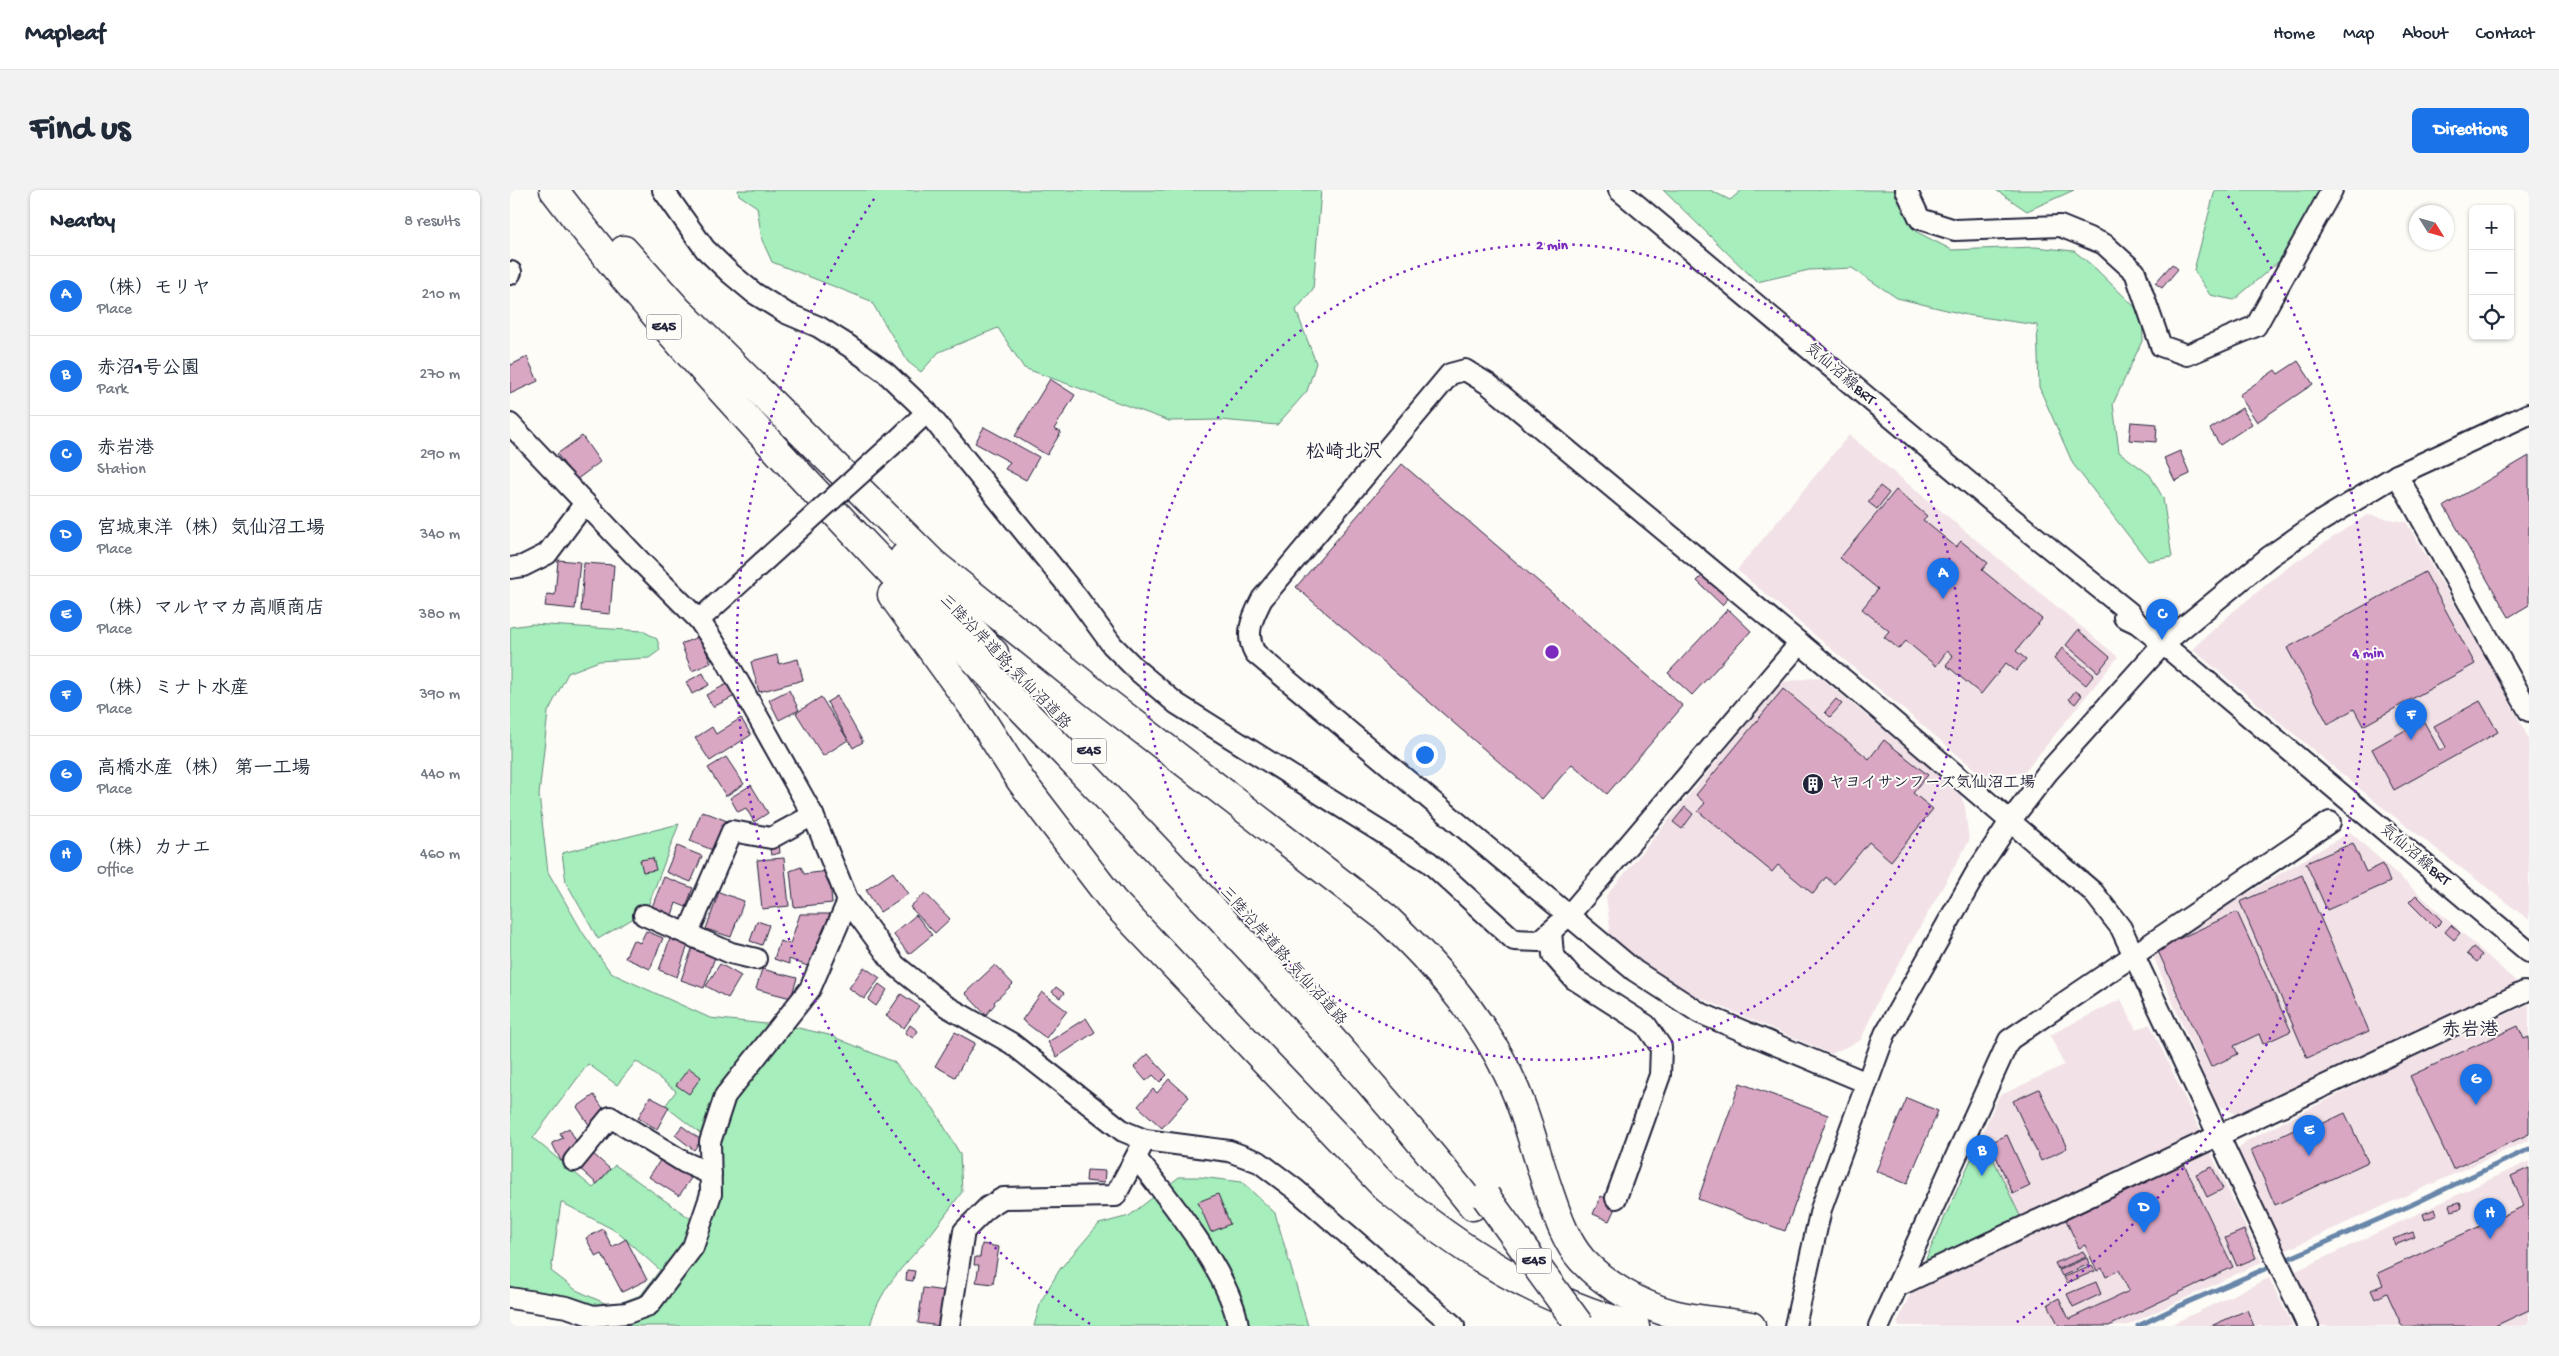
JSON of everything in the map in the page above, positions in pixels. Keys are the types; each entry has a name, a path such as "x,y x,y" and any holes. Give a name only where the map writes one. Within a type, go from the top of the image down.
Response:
{"highway":[{"name":"三陸沿岸道路;気仙沼道路","path":"554,190 666,329 782,458 1260,959 1480,1202 1580,1326"},
{"name":"三陸沿岸道路;気仙沼道路","path":"573,190 601,225 922,577 1177,843 1280,954 1417,1110 1562,1326"},
{"path":"682,314 933,562 1102,698 1385,917 1417,948 1448,982 1478,1022 1508,1074 1532,1134 1562,1226 1582,1259 1611,1286 1642,1302 1672,1314 1751,1326"},
{"path":"782,458 904,611 976,711 1021,781 1108,894 1354,1156 1385,1187 1423,1220 1502,1272 1533,1289 1604,1318 1635,1326"}],"street":[{"path":"663,190 705,249 730,273 754,293 778,308 819,327 849,346 886,373 927,412 1077,597 1112,645 1139,672 1177,704 1429,862 1514,940 1540,941 1569,915 1800,643"},
{"name":"気仙沼線BRT","path":"1619,190 2061,558 2078,569 2129,612 2137,623 2219,691 2235,697 2289,741 2300,759 2529,952"},
{"path":"1906,190 1920,218 1955,230 2060,226 2104,244 2134,272 2161,346 2186,355 2256,326 2332,190"},
{"path":"1868,1083 1700,1013 1635,971 1255,653 1250,643 1250,622 1262,599 1450,374 1465,370 1488,384 2011,820 2093,892 2121,928 2308,1326"},
{"path":"699,620 927,412"},
{"path":"1795,1326 1821,1209 1885,1034 1976,873 2011,820 2048,772 2085,728 2163,644 2269,557 2316,524 2397,475 2529,414"},
{"path":"510,424 699,620 726,660 813,815 848,901 895,965 917,985 946,1006 1011,1043 1112,1123 1141,1149 1225,1287 1238,1326"},
{"path":"2397,475 2529,711"},
{"path":"510,568 524,566 547,554 586,503"},
{"path":"688,933 732,831 771,838 813,815"},
{"path":"1879,1326 2009,1040 2330,822"},
{"path":"510,1298 567,1308 593,1316 626,1313 649,1305 693,1247 711,1194 710,1142 725,1096 810,989 848,901"},
{"path":"644,915 688,933 731,954 756,959"},
{"path":"1551,932 1553,955 1574,979 1646,1025 1661,1047 1660,1075 1616,1198"},
{"path":"1896,1288 2524,992"},
{"path":"574,1161 610,1117 684,1162 710,1174"},
{"path":"949,1326 964,1230 988,1207 1003,1198 1116,1196 1141,1149"},
{"path":"1141,1149 1229,1151 1259,1162 1295,1189 1454,1326"}],"shaded area":[{"path":"1849,435 2118,657 2024,773 1984,777 1737,570"},
{"path":"2367,515 2406,522 2494,671 2529,739 2529,920 2378,804 2192,649 2235,610 2288,567"},
{"path":"1820,677 1960,793 1965,807 1969,841 1877,1002 1861,1040 1831,1054 1694,995 1629,954 1607,935 1610,928 1606,896 1782,682"},
{"path":"2350,832 2520,985 2243,1118 2216,1104 2151,951"},
{"path":"2121,999 2136,1030 2150,1024 2262,1262 2126,1326 1899,1326 1897,1323 1999,1096 2064,1065 2050,1035"},
{"path":"2529,1004 2529,1140 2282,1252 2234,1155 2246,1141 2394,1066"},
{"path":"2529,1161 2529,1326 2319,1326 2294,1272"},
{"path":"2269,1278 2293,1326 2168,1326"}],"green space":[{"path":"738,190 1321,190 1313,289 1296,310 1316,363 1307,391 1277,425 1220,420 1169,421 1024,368 998,328 939,352 921,372 908,362 871,301 772,262 762,240 757,207 739,195"},
{"path":"1663,190 1710,190 1730,200 1742,190 1894,190 1915,231 1952,250 2035,247 2074,251 2094,267 2142,314 2143,339 2113,404 2119,452 2150,475 2163,498 2172,557 2148,561 2073,464 2039,387 2037,325 1967,315 1897,298 1852,268 1809,270 1757,282"},
{"path":"1996,190 2074,190 2027,211"},
{"path":"2215,190 2329,190 2316,212 2278,262 2234,300 2210,295 2194,270"},
{"path":"532,624 643,631 657,639 660,650 649,658 599,661 568,673 548,712 539,795 548,872 583,933 611,973 710,1018 794,1027 829,1035 894,1062 934,1109 960,1154 962,1192 884,1292 870,1326 586,1326 577,1316 516,1306 510,1310 510,627","holes":["636,1061 676,1091 665,1106 700,1133 706,1182 691,1219 615,1165 593,1188 533,1138 588,1064 617,1085","561,1202 616,1231 660,1270 641,1295 611,1306 576,1290 551,1271"]},
{"path":"679,824 646,911 598,939 566,882 562,853"},
{"path":"1982,1135 2020,1216 1925,1261"},
{"path":"1179,1177 1200,1177 1242,1182 1275,1213 1308,1326 1034,1326 1041,1301 1060,1269 1099,1224 1129,1216"}],"building":[{"path":"2172,264 2178,269 2162,288 2155,283"},
{"path":"527,357 538,381 510,394 510,363 511,365"},
{"path":"2298,361 2313,384 2257,422 2239,395 2275,370 2278,374"},
{"path":"1050,379 1075,395 1054,429 1061,432 1047,455 1015,436"},
{"path":"2242,408 2252,424 2220,445 2210,429"},
{"path":"2131,422 2157,424 2156,442 2129,440"},
{"path":"984,427 1039,457 1026,480 1005,469 1010,462 975,443"},
{"path":"582,436 600,462 576,480 557,454"},
{"path":"2180,451 2190,474 2175,481 2164,458"},
{"path":"2529,456 2529,605 2509,617 2444,506"},
{"path":"1402,464 1683,706 1607,794 1572,764 1542,799 1296,587"},
{"path":"1880,486 1889,493 1877,509 1868,502"},
{"path":"1896,490 1927,516 1923,520 1956,547 1961,541 1988,563 1982,570 2042,619 2016,651 2026,659 2016,671 2006,663 1981,694 1946,665 1953,656 1947,651 1936,666 1906,641 1899,649 1884,637 1889,631 1862,609 1878,589 1840,558"},
{"path":"558,560 580,562 575,609 545,606 547,594 555,595"},
{"path":"584,563 614,565 610,614 581,611"},
{"path":"1707,571 1732,594 1722,605 1697,581"},
{"path":"2425,572 2475,664 2363,726 2354,709 2328,724 2287,648"},
{"path":"1728,609 1751,631 1692,695 1668,673"},
{"path":"2078,630 2110,657 2098,672 2066,645"},
{"path":"700,636 711,663 692,671 681,644"},
{"path":"2062,648 2094,675 2086,685 2054,659"},
{"path":"777,655 779,664 798,659 803,680 759,692 751,662"},
{"path":"703,673 709,685 692,694 686,682"},
{"path":"729,683 735,696 713,707 706,695"},
{"name":"ヤヨイサンフーズ気仙沼工場","path":"1783,689 1869,759 1884,740 1928,775 1913,793 1933,809 1891,861 1869,842 1834,884 1826,877 1813,894 1778,865 1772,872 1698,811 1705,803 1696,795"},
{"path":"789,690 799,710 779,720 769,700"},
{"path":"2075,691 2082,695 2075,704 2069,699"},
{"path":"837,696 863,742 853,748 827,702"},
{"path":"821,697 848,740 823,756 796,713"},
{"path":"1836,699 1842,704 1830,717 1825,712"},
{"path":"2480,701 2498,732 2394,790 2372,749 2423,720 2440,751 2446,747 2434,726"},
{"path":"741,718 751,735 710,761 695,738 712,727 716,734"},
{"path":"726,757 744,784 726,796 708,768"},
{"path":"751,785 768,813 754,822 746,808 738,812 730,798"},
{"path":"1685,807 1693,814 1682,829 1673,822"},
{"path":"702,811 727,821 715,851 690,841"},
{"path":"779,843 780,853 771,855 769,844"},
{"path":"2353,843 2366,872 2383,864 2390,882 2327,910 2306,863"},
{"path":"677,846 702,856 691,882 666,872"},
{"path":"653,858 656,870 643,872 640,860"},
{"path":"784,858 789,906 762,909 757,860"},
{"path":"801,867 804,874 829,871 832,903 794,907 790,871"},
{"path":"893,872 908,894 880,912 866,890"},
{"path":"2302,875 2369,1031 2307,1058 2240,902"},
{"path":"664,877 693,888 686,907 676,903 672,915 652,907"},
{"path":"719,892 744,901 731,937 706,929"},
{"path":"925,893 950,919 935,933 910,907"},
{"path":"2416,895 2442,921 2435,928 2409,902"},
{"path":"2237,912 2291,1031 2263,1044 2259,1034 2234,1046 2238,1054 2211,1067 2157,949"},
{"path":"800,914 830,914 810,967 789,959 789,964 774,959 780,941 790,944"},
{"path":"916,915 932,935 909,954 893,934"},
{"path":"757,921 769,925 762,945 750,941"},
{"path":"2451,925 2460,933 2454,940 2445,932"},
{"path":"646,931 663,938 650,969 625,958 633,940 640,943"},
{"path":"672,933 690,939 677,977 659,970"},
{"path":"2473,947 2482,955 2477,962 2467,954"},
{"path":"692,949 715,957 704,988 681,980"},
{"path":"720,964 741,976 728,998 706,986"},
{"path":"995,965 1013,984 994,1002 995,1004 986,1015 965,993"},
{"path":"864,967 880,978 864,999 849,988"},
{"path":"762,969 797,978 791,998 756,989"},
{"path":"879,984 887,990 876,1006 868,1000"},
{"path":"1056,987 1064,993 1060,998 1052,992"},
{"path":"1042,992 1067,1011 1046,1038 1022,1020"},
{"path":"901,994 919,1006 904,1028 886,1016"},
{"path":"1086,1018 1095,1032 1057,1057 1048,1042"},
{"path":"910,1025 918,1031 913,1038 905,1033"},
{"path":"2518,1026 2524,1039 2529,1037 2529,1134 2453,1169 2410,1076"},
{"path":"955,1032 975,1043 955,1077 935,1066"},
{"path":"1148,1054 1167,1075 1160,1082 1153,1075 1146,1081 1134,1067"},
{"path":"689,1068 701,1077 689,1094 676,1085"},
{"path":"1169,1079 1189,1097 1162,1128 1138,1106 1153,1089 1157,1093"},
{"path":"1740,1083 1828,1115 1785,1231 1698,1199"},
{"path":"2039,1089 2067,1148 2041,1161 2013,1101"},
{"path":"594,1095 615,1126 598,1138 577,1107"},
{"path":"650,1097 669,1107 657,1129 638,1118"},
{"path":"1907,1098 1938,1111 1907,1184 1876,1171"},
{"path":"2345,1113 2368,1162 2275,1205 2251,1150 2309,1123 2311,1129"},
{"path":"682,1126 701,1140 694,1150 675,1135"},
{"path":"569,1128 581,1150 561,1161 552,1143 563,1138 560,1133"},
{"path":"2007,1135 2030,1186 2013,1194 1990,1143"},
{"path":"590,1151 610,1169 597,1184 577,1166"},
{"path":"661,1159 691,1178 679,1196 649,1177"},
{"path":"2184,1164 2233,1267 2109,1326 2059,1326 2048,1304 2059,1298 2069,1319 2129,1291 2119,1270 2106,1277 2102,1268 2097,1271 2085,1245 2079,1248 2066,1220"},
{"path":"2212,1167 2223,1189 2207,1197 2196,1174"},
{"path":"2529,1168 2529,1310 2495,1326 2402,1326 2387,1293 2375,1299 2371,1290 2383,1285 2378,1273 2524,1206 2511,1176"},
{"path":"1087,1170 1105,1171 1104,1183 1086,1181"},
{"path":"1218,1194 1230,1224 1211,1232 1198,1202"},
{"path":"1601,1196 1617,1204 1609,1221 1593,1214"},
{"path":"2460,1202 2462,1208 2451,1211 2449,1205"},
{"path":"2435,1209 2437,1215 2425,1220 2423,1214"},
{"path":"603,1229 612,1247 626,1239 647,1280 622,1292 602,1254 596,1257 586,1238"},
{"path":"2244,1230 2256,1258 2237,1266 2225,1238"},
{"path":"2413,1232 2415,1237 2395,1245 2393,1239"},
{"path":"982,1244 999,1247 993,1284 976,1282 979,1265 974,1265 975,1257 980,1257"},
{"path":"2083,1251 2086,1257 2058,1269 2055,1263"},
{"path":"2087,1258 2089,1264 2062,1276 2059,1270"},
{"path":"2092,1266 2095,1271 2067,1283 2064,1277"},
{"path":"907,1270 915,1271 913,1281 906,1280"},
{"path":"2096,1282 2101,1294 2073,1307 2067,1294"},
{"path":"923,1288 945,1291 940,1326 918,1323"},
{"path":"2247,1310 2254,1326 2211,1326"}],"waterway":[{"path":"2281,1262 2409,1206 2529,1149"},
{"path":"2138,1326 2274,1265"}],"place":[{"name":"（株）モリヤ","path":"1943,599"},
{"name":"赤岩港","path":"2162,640"},
{"name":"（株）ミナト水産","path":"2411,740"},
{"name":"ヤヨイサンフーズ気仙沼工場","path":"1813,784"},
{"name":"高橋水産（株） 第一工場","path":"2476,1105"},
{"name":"（株）マルヤマカ高順商店","path":"2309,1156"},
{"name":"赤沼1号公園","path":"1982,1176"},
{"name":"宮城東洋（株）気仙沼工場","path":"2144,1233"},
{"name":"（株）カナエ","path":"2490,1239"}],"district":[{"name":"松崎北沢","path":"1344,453"},
{"name":"赤岩港","path":"2470,1031"}]}
